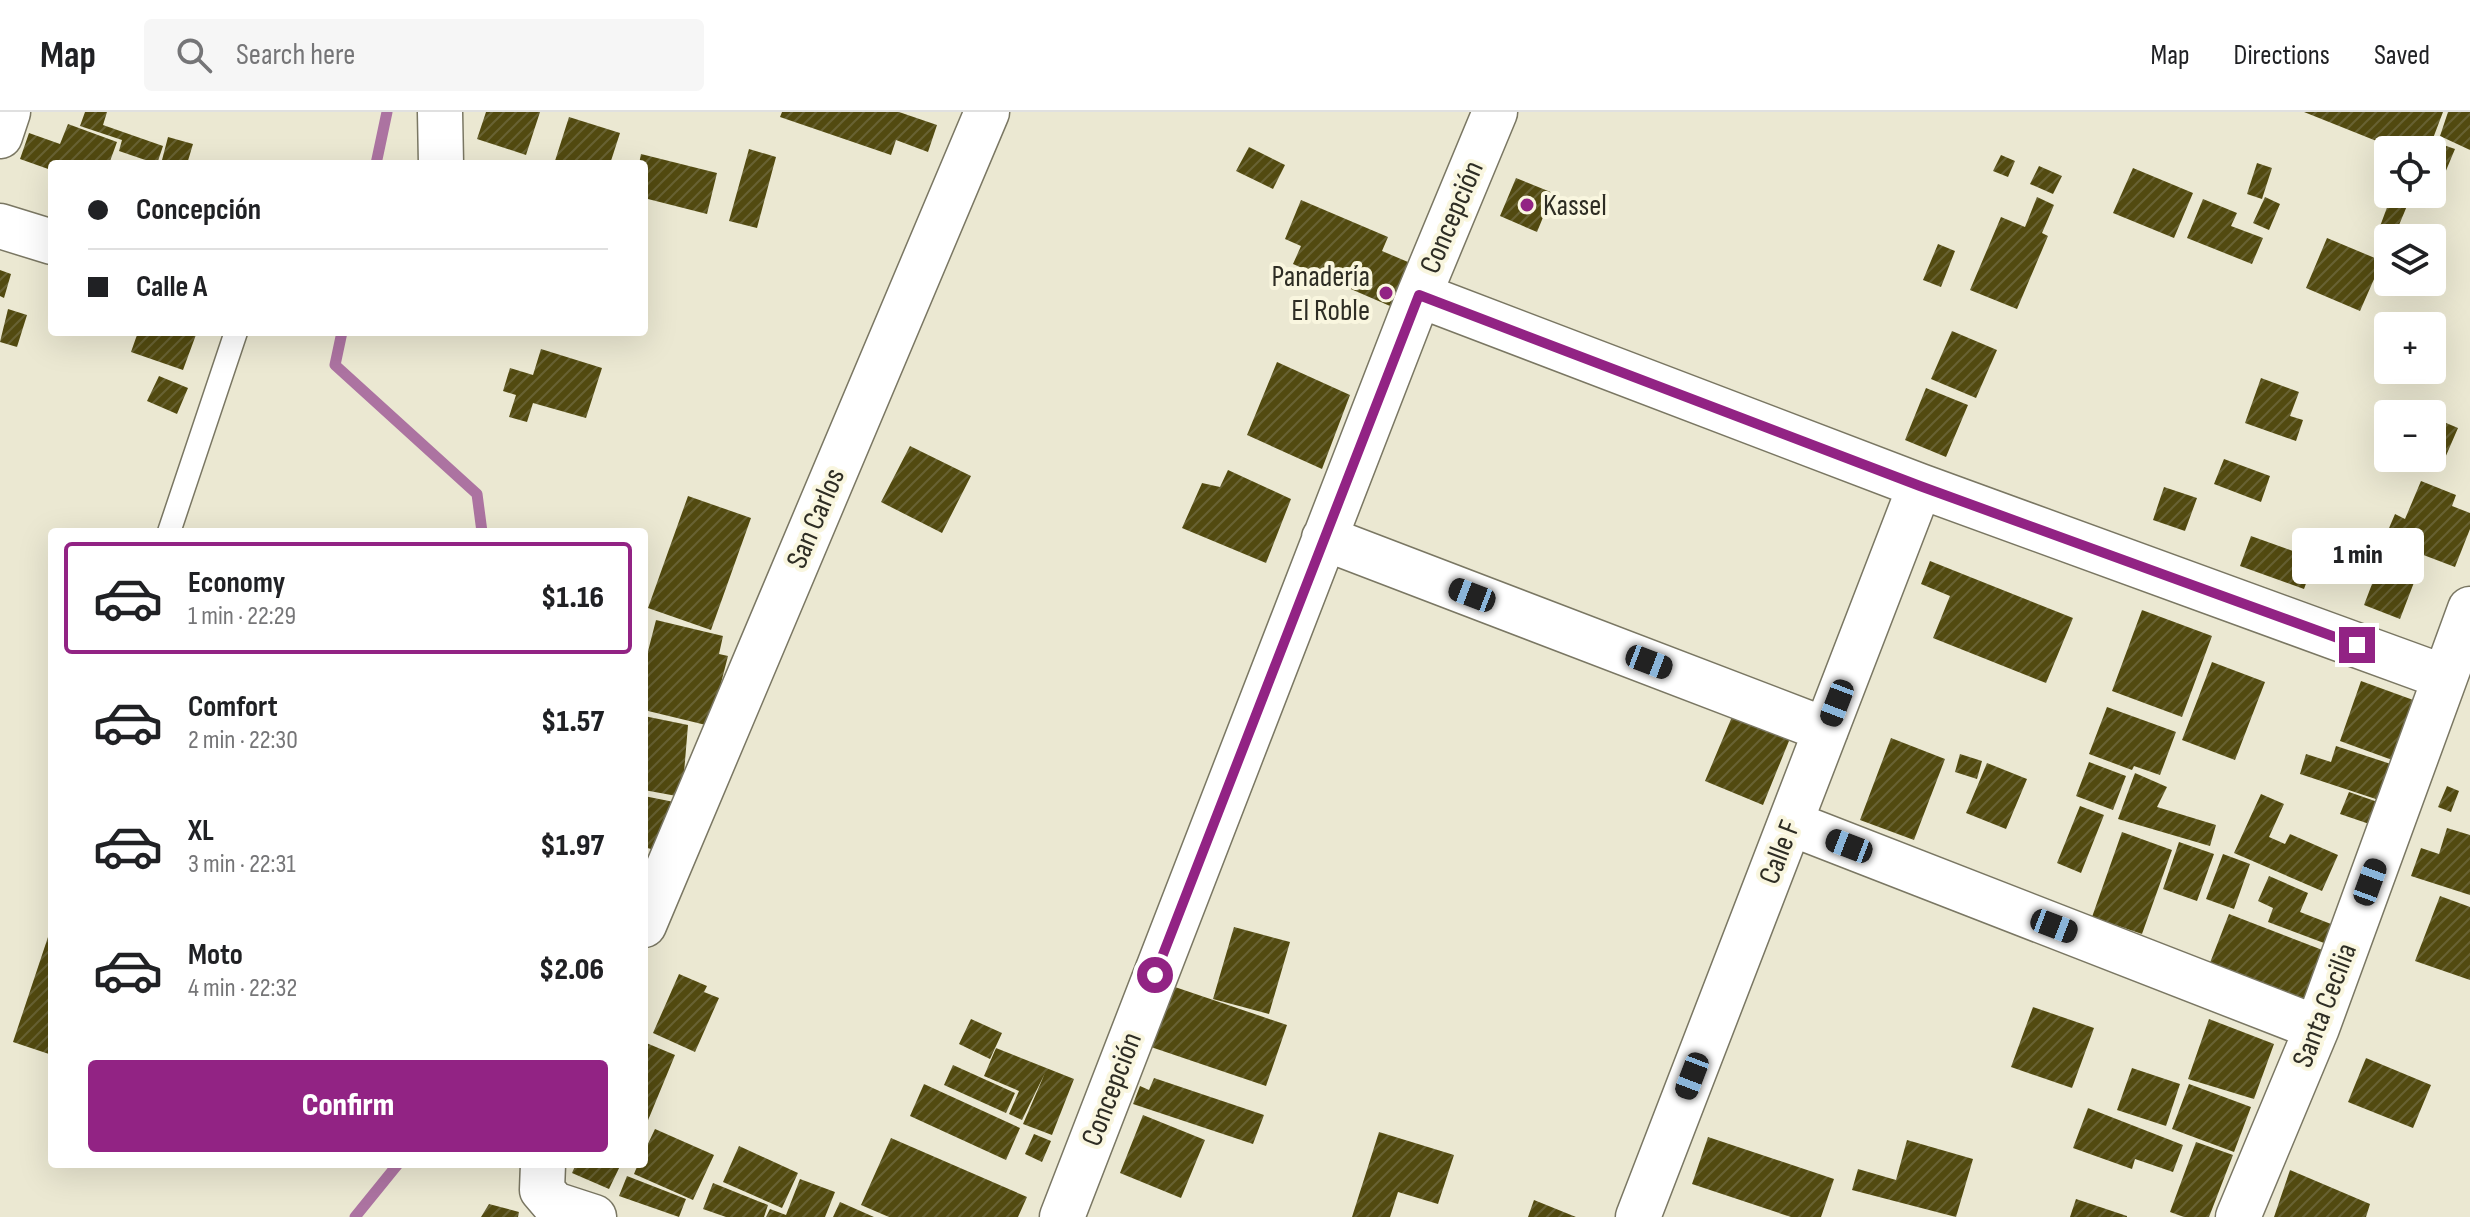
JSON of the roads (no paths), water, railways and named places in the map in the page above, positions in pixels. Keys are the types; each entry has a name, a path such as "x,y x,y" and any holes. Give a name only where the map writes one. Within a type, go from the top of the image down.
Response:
{"street":[{"path":"0,136 8,112"},
{"path":"440,112 441,160"},
{"name":"San Carlos","path":"648,916 987,112"},
{"name":"Concepción","path":"1062,1217 1419,295 1495,112"},
{"path":"0,226 48,241"},
{"path":"1419,295 1920,486 2444,677"},
{"name":"Calle F","path":"1638,1217 1920,486"},
{"path":"1324,538 1826,730"},
{"name":"Santa Cecilia","path":"2238,1217 2317,1028 2444,677 2468,623"},
{"path":"1790,823 2317,1028"},
{"path":"542,1168 542,1190 554,1204 594,1217"}],"lane":[{"path":"170,528 235,336"}],"waterway":[{"path":"377,160 387,112"},
{"path":"341,336 335,365 477,494 481,528"},
{"path":"355,1217 395,1168"}],"place":[{"name":"Kassel","path":"1527,205"},
{"name":"Panadería El Roble","path":"1386,293"}]}
